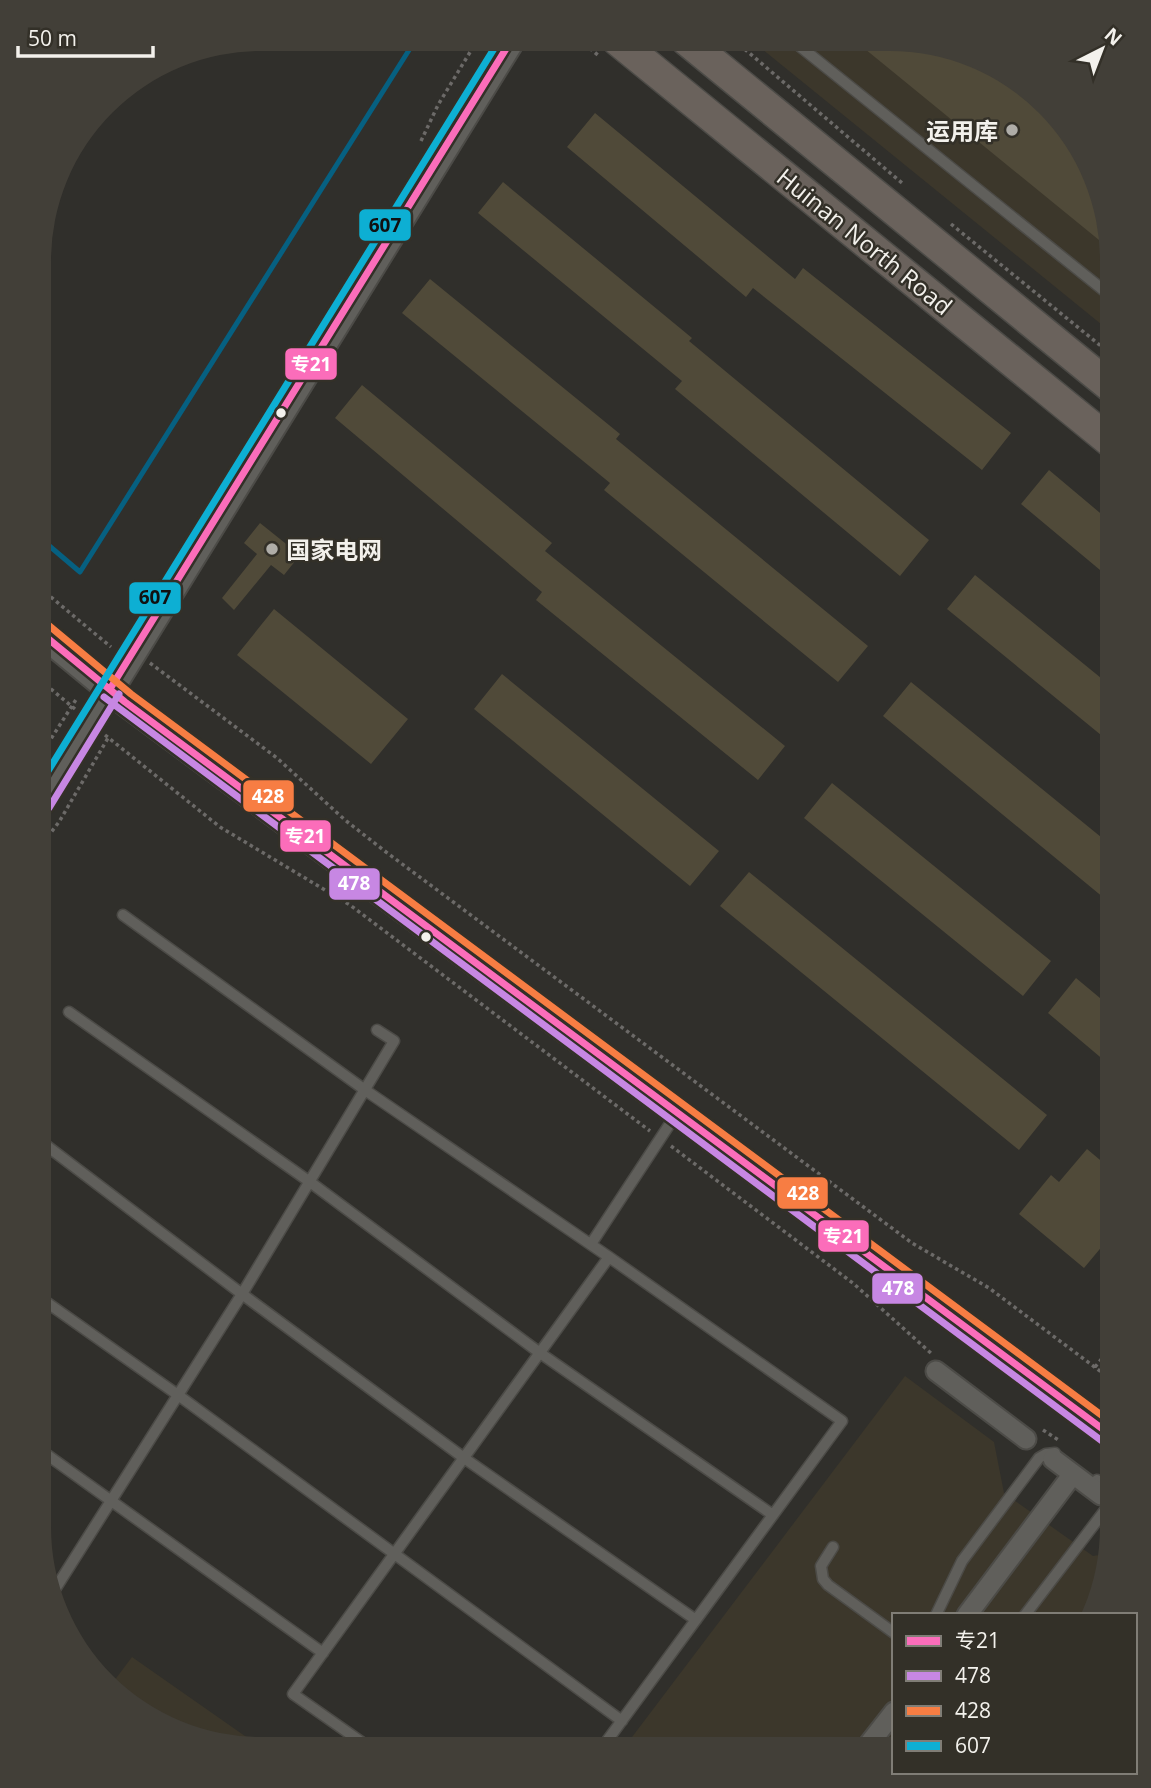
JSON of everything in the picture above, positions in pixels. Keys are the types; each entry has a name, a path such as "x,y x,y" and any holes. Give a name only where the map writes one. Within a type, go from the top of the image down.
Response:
{"main road":[{"name":"Huinan North Road","path":"631,51 1100,433"},
{"name":"Huinan North Road","path":"699,51 1100,378"}],"street":[{"path":"51,785 505,51"},
{"path":"51,641 110,690 677,1113 1100,1423"},
{"path":"936,1364 1023,1430"},
{"path":"1058,1452 1073,1474 1100,1491"},
{"path":"969,1613 1073,1474"},
{"path":"874,1737 892,1715"}],"lane":[{"path":"806,51 1100,286"},
{"path":"123,915 365,1090 591,1244 842,1421 610,1737"},
{"path":"69,1012 310,1182 540,1353 773,1515"},
{"path":"59,1584 242,1294 394,1041 377,1030"},
{"path":"591,1244 677,1113"},
{"path":"51,1149 464,1458 696,1620"},
{"path":"354,1737 293,1694 609,1257"},
{"path":"51,1305 178,1395 622,1721"},
{"path":"937,1613 962,1561 1042,1456 1054,1452 1064,1455 1100,1489"},
{"path":"51,1458 323,1653"},
{"path":"1026,1613 1100,1507"},
{"path":"833,1547 821,1566 823,1579 892,1631"}],"path":[{"path":"747,51 901,183"},
{"path":"944,217 1100,345"},
{"path":"51,597 95,634"},
{"path":"174,680 277,758 345,820 397,861 912,1243 989,1288 1100,1371"},
{"path":"51,738 55,732"},
{"path":"127,752 220,827 350,905 854,1284 936,1364"},
{"path":"51,833 96,758"},
{"path":"1095,1367 1100,1361"},
{"path":"1023,1430 1058,1452"}],"shaded area":[{"path":"765,51 918,53 971,67 1018,94 1039,112 1057,133 1084,180 1098,233 1100,323"},
{"path":"905,1376 994,1442 1004,1493 1093,1556 1098,1555 1089,1595 1082,1613 892,1613 892,1737 632,1737"},
{"path":"132,1657 245,1736 206,1730 180,1721 156,1709 116,1679"}],"building":[{"name":"运用库","path":"867,51 918,53 945,58 971,67 1018,94 1039,112 1072,156 1093,206 1098,240"},
{"path":"595,113 795,279 803,268 1011,433 982,470 753,288 746,297 567,147"},
{"path":"503,182 692,338 689,341 929,540 900,576 675,389 682,381 478,213"},
{"path":"430,279 620,434 616,439 868,646 838,682 604,490 610,483 402,313"},
{"path":"362,385 552,543 545,551 785,746 758,780 536,600 542,592 335,418"},
{"path":"1049,470 1100,513 1100,570 1021,504"},
{"path":"260,523 300,555 284,575 271,565 234,610 222,598 257,554 244,543"},
{"path":"975,575 1100,677 1100,734 947,609"},
{"path":"274,609 408,719 371,764 237,655"},
{"path":"502,674 719,851 690,886 474,709"},
{"path":"911,682 1100,836 1100,895 883,716"},
{"path":"832,783 1051,961 1023,996 804,818"},
{"path":"749,872 1047,1115 1019,1150 720,906"},
{"path":"1076,978 1100,998 1100,1057 1048,1013"},
{"path":"1087,1149 1100,1160 1100,1249 1084,1268 1019,1214 1051,1175 1059,1182"}],"waterway":[{"path":"51,547 80,572 408,51"}],"transit line":[{"name":"607","path":"51,766 493,51"},
{"name":"专21","path":"110,689 505,51"},
{"name":"428","path":"51,627 131,694 1100,1414"},
{"name":"专21","path":"51,641 125,702 1100,1427"},
{"name":"478","path":"51,805 119,694"},
{"name":"478","path":"104,697 1100,1440"}],"place":[{"name":"运用库","path":"1012,130"},
{"name":"国家电网","path":"272,549"}]}
